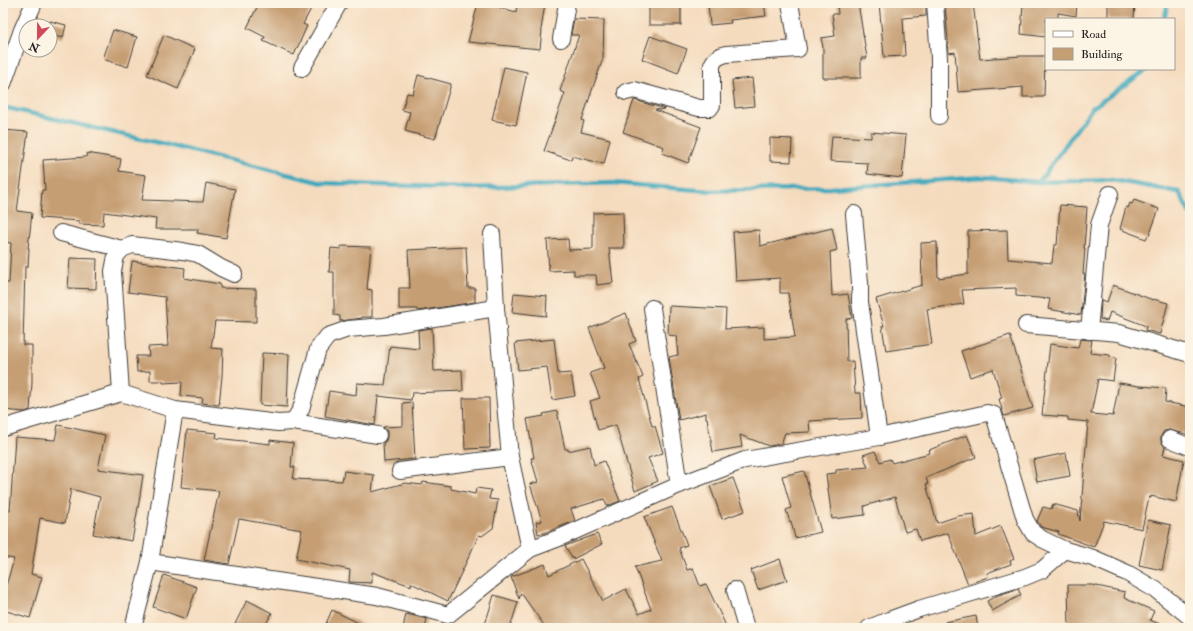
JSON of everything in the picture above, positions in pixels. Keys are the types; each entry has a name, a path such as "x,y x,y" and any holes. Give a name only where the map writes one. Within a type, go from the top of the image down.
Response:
{"street":[{"path":"3,84 22,30 34,3"},
{"path":"302,68 339,3"},
{"path":"560,39 567,3"},
{"path":"626,92 634,90 699,108 710,108 712,105 712,65 714,60 719,56 726,54 798,48 790,3"},
{"path":"935,3 939,58 939,116"},
{"path":"1089,331 1099,225 1110,194"},
{"path":"854,214 860,283 860,302 879,437"},
{"path":"61,233 122,249"},
{"path":"492,234 496,308 510,457 530,549"},
{"path":"121,393 113,271 116,256 122,249 132,245 198,254 234,274"},
{"path":"293,422 301,409 318,349 328,336 348,329 384,326 496,308"},
{"path":"652,308 678,485"},
{"path":"1026,325 1119,333 1190,354"},
{"path":"3,428 121,393 175,410 278,423 293,422 378,435"},
{"path":"133,628 150,562 175,410"},
{"path":"150,562 377,596 447,621 530,549 559,538 678,485 745,460 879,437 987,413 994,415 1025,519 1033,533 1065,550 1093,558 1127,573 1156,590 1190,618"},
{"path":"1170,439 1190,447"},
{"path":"400,471 510,457"},
{"path":"869,628 919,609 1024,577 1042,570 1065,550"},
{"path":"735,590 746,628"}],"building":[{"path":"259,3 314,3 303,24 307,26 294,55 263,41 265,37 247,28"},
{"path":"478,3 516,12 517,3 545,3 540,49 468,42"},
{"path":"649,3 681,3 681,25 649,25"},
{"path":"708,3 764,3 766,16 730,20 731,23 710,25"},
{"path":"858,3 867,58 861,58 861,78 823,78 823,47 821,38 835,36 832,14 838,14 837,4"},
{"path":"879,3 926,3 926,16 903,18 905,56 884,57"},
{"path":"945,3 973,3 980,59 1045,56 1044,97 1023,97 1023,87 958,92 955,52 949,53"},
{"path":"1023,3 1077,3 1076,16 1058,13 1058,18 1045,18 1045,37 1021,34"},
{"path":"1108,3 1135,3 1134,18 1108,18"},
{"path":"574,19 604,20 603,58 582,120 584,121 581,132 610,139 604,164 572,156 571,160 544,151 565,93 560,91 579,35 571,35"},
{"path":"58,23 66,25 63,38 58,37"},
{"path":"113,30 137,37 128,67 103,59"},
{"path":"164,35 195,49 178,89 147,75"},
{"path":"650,36 687,49 678,73 642,59"},
{"path":"504,67 527,72 516,125 492,120"},
{"path":"418,75 451,84 435,139 405,131 410,112 402,110 407,93 413,94"},
{"path":"752,78 755,106 735,108 732,80"},
{"path":"634,100 665,109 655,110 701,127 688,163 662,153 664,147 623,132"},
{"path":"3,130 28,132 17,211 32,213 28,248 28,267 25,267 23,345 32,345 32,383 30,410 25,412 3,410 3,283 9,283 11,243 3,242"},
{"path":"871,132 906,135 902,178 867,174 868,163 830,161 832,136 871,138"},
{"path":"770,138 792,139 791,162 770,161"},
{"path":"87,153 121,159 119,171 146,175 142,200 203,202 206,183 235,189 226,238 197,233 198,229 155,229 156,219 104,212 103,225 79,224 79,221 40,218 42,190 45,190 43,160 86,157"},
{"path":"1134,200 1159,209 1149,236 1148,235 1146,239 1120,229 1126,207 1128,208 1130,203 1132,204"},
{"path":"1060,205 1087,207 1083,274 1085,274 1081,315 1048,309 1050,299 1016,296 1016,288 962,290 964,304 927,309 932,344 886,351 882,326 884,326 876,299 922,285 921,243 937,242 938,278 968,274 968,231 1007,230 1008,259 1052,263 1054,245 1057,245"},
{"path":"623,212 624,248 609,248 613,283 597,285 596,275 574,275 574,270 549,271 547,240 568,239 569,250 593,249 593,213"},
{"path":"832,228 837,250 830,252 832,296 848,294 852,318 846,319 847,362 853,361 855,393 861,393 862,418 809,421 810,432 785,433 781,444 769,446 740,435 742,447 713,452 706,413 679,420 669,357 678,355 676,336 668,335 669,306 726,309 725,329 764,327 764,339 795,337 788,293 780,293 780,278 736,281 733,232 759,230 760,246"},
{"path":"341,246 371,247 367,289 372,290 372,317 362,317 340,321 340,316 334,315 334,272 329,272 331,248 341,249"},
{"path":"466,247 468,288 475,288 475,302 418,311 417,309 399,309 399,288 410,288 408,250"},
{"path":"70,258 97,259 96,289 68,288"},
{"path":"132,261 185,268 184,278 220,284 220,288 256,289 256,322 215,321 211,348 223,349 219,405 202,403 203,398 181,396 182,382 163,383 163,381 150,381 150,371 137,372 136,356 149,356 148,347 168,346 165,297 128,292"},
{"path":"1113,285 1153,300 1168,303 1160,334 1145,330 1146,326 1110,312 1107,321 1100,319 1101,300 1107,302"},
{"path":"514,293 547,296 546,316 512,312"},
{"path":"626,313 636,341 629,344 643,377 639,379 652,426 655,426 663,453 648,458 658,481 635,491 616,425 598,430 590,401 600,398 590,373 604,368 589,328"},
{"path":"432,328 434,371 462,370 463,391 412,393 411,400 378,396 375,425 325,416 329,391 356,395 357,383 385,385 390,346 419,349 418,330"},
{"path":"1010,335 1033,408 1004,416 999,399 1002,398 993,369 970,377 961,351"},
{"path":"554,339 558,374 571,373 575,396 552,400 547,367 518,370 515,343"},
{"path":"1080,339 1092,340 1090,353 1110,355 1110,357 1116,358 1113,381 1098,379 1091,414 1113,416 1119,383 1166,388 1165,402 1190,407 1190,435 1169,430 1164,431 1161,436 1161,441 1165,447 1163,455 1184,460 1176,502 1151,496 1151,498 1149,497 1142,529 1104,521 1094,547 1058,534 1059,532 1041,527 1037,521 1043,507 1051,509 1053,504 1078,511 1080,521 1088,422 1068,420 1068,417 1042,415 1050,344 1078,348"},
{"path":"262,353 289,354 287,407 260,405"},
{"path":"463,398 489,398 490,448 465,449"},
{"path":"412,402 415,459 384,462 383,443 386,441 387,431 383,427 403,426 403,403"},
{"path":"557,411 565,449 568,449 568,451 590,446 594,465 604,461 620,501 607,506 604,499 571,509 575,521 538,534 536,522 542,521 530,484 538,482 531,458 534,458 527,419 544,416 543,414"},
{"path":"58,425 105,435 98,469 143,475 132,541 93,534 100,497 71,489 65,523 40,518 31,574 42,577 30,618 3,610 3,596 14,559 3,557 3,510 10,511 15,437 55,440"},
{"path":"187,430 217,433 216,438 270,444 270,440 293,443 291,467 295,467 293,479 342,481 344,471 374,475 372,492 405,483 422,485 423,482 451,486 451,489 475,494 476,488 491,490 489,499 498,500 493,528 482,536 479,535 448,601 411,583 411,586 372,572 372,583 349,582 350,570 296,559 302,530 239,519 229,564 204,560 219,491 181,487"},
{"path":"967,435 976,457 926,478 928,484 926,484 937,523 958,516 974,514 976,536 1001,526 1014,559 1010,561 1011,564 987,573 988,577 968,584 948,533 920,541 916,529 905,532 895,497 864,506 865,515 832,519 826,474 836,473 836,470 868,467 863,455 875,451 880,462 890,459 892,463 930,453 929,450"},
{"path":"1066,453 1070,476 1037,482 1033,460"},
{"path":"804,471 821,532 795,538 791,521 790,522 786,510 791,508 782,476"},
{"path":"733,478 745,511 722,519 710,486"},
{"path":"672,507 687,545 679,548 687,570 693,568 700,586 706,584 727,628 546,628 521,593 519,599 511,577 545,564 549,575 581,559 603,601 626,589 639,614 651,609 635,567 662,561 644,517"},
{"path":"1148,520 1171,525 1162,570 1139,565"},
{"path":"597,534 602,544 573,559 565,546"},
{"path":"780,559 787,580 758,590 751,570"},
{"path":"164,575 197,587 186,619 153,607"},
{"path":"1068,585 1092,585 1125,592 1124,598 1154,611 1150,620 1169,628 1069,628"},
{"path":"1018,589 1021,595 992,611 987,601 998,595"},
{"path":"494,595 518,602 510,628 484,628"},
{"path":"247,600 272,613 267,622 270,628 233,628"},
{"path":"332,610 369,628 324,628"},
{"path":"406,614 427,619 425,628 403,628"},
{"path":"976,616 978,628 945,628 945,622"}],"waterway":[{"path":"1164,18 1168,3"},
{"path":"1039,182 1092,108 1147,70"},
{"path":"3,107 323,183 468,188 613,183 710,191 831,188 983,177 1039,182 1112,180 1179,192 1190,214"}]}
